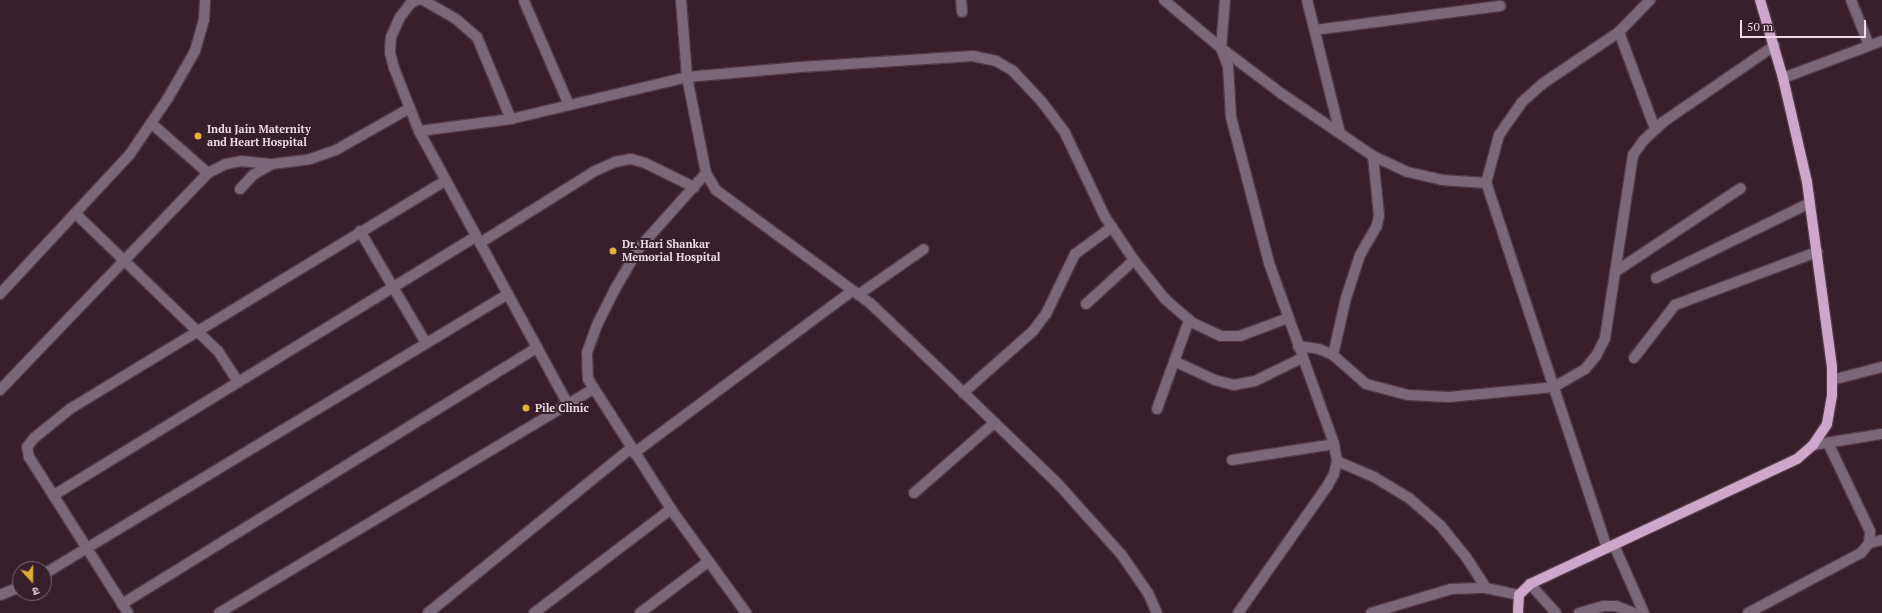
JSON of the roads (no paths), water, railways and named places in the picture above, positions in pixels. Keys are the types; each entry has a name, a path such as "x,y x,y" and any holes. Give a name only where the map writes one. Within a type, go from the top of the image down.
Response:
{"main road":[{"path":"1518,613 1519,595 1530,584 1797,459 1813,445 1827,424 1832,396 1832,380 1810,203 1783,78 1760,0"}],"street":[{"path":"0,294 76,214 130,154 151,123 195,51 204,20 205,0"},
{"path":"418,0 411,3 400,17 391,37 390,53 410,108 419,131 568,404"},
{"path":"681,0 687,77 706,173 721,194 855,293 908,339 1059,485 1121,554 1148,594 1157,613"},
{"path":"961,0 962,12"},
{"path":"1164,0 1221,48 1373,156 1408,172 1442,180 1486,184"},
{"path":"1225,0 1221,48 1228,66 1231,118 1269,263 1334,444 1337,460 1334,474 1328,485 1238,613"},
{"path":"1307,0 1340,133"},
{"path":"1644,613 1611,547 1554,387 1486,184 1499,135 1521,103 1542,84 1619,32 1650,0"},
{"path":"1851,0 1868,45"},
{"path":"429,1 477,37 511,119"},
{"path":"524,1 569,105"},
{"path":"1315,30 1500,6"},
{"path":"1619,32 1655,129"},
{"path":"1783,78 1882,41"},
{"path":"1298,346 1319,349 1333,355 1366,384 1408,394 1449,397 1554,387 1585,369 1596,356 1605,338 1633,155 1644,140 1655,129 1774,46"},
{"path":"419,131 511,119 687,77 973,56 996,61 1018,76 1042,102 1065,133 1112,228 1164,299 1189,320 1221,336 1234,336 1288,318"},
{"path":"0,390 208,173 226,164 241,161 272,164 310,159 336,150 410,108"},
{"path":"151,123 208,173"},
{"path":"1333,355 1346,298 1360,255 1376,226 1379,215 1373,156"},
{"path":"54,495 393,287 595,171 615,162 631,160 645,162 694,186"},
{"path":"240,189 253,175 272,164"},
{"path":"706,173 639,248 597,325 587,353 588,379 632,451 743,612"},
{"path":"128,613 29,457 27,447 34,438 70,409 446,180"},
{"path":"1615,272 1741,188"},
{"path":"1656,278 1810,203"},
{"path":"76,214 198,330 227,361 238,382"},
{"path":"963,393 1033,331 1046,314 1075,254 1112,228"},
{"path":"360,231 426,343"},
{"path":"428,613 632,451 855,293 924,249"},
{"path":"1634,358 1675,305 1816,252"},
{"path":"1086,304 1134,260"},
{"path":"52,569 508,294"},
{"path":"1157,409 1189,320"},
{"path":"122,604 538,348"},
{"path":"1174,361 1215,380 1234,385 1255,382 1302,358"},
{"path":"1832,380 1882,367"},
{"path":"220,613 594,389"},
{"path":"914,493 994,423"},
{"path":"1813,445 1882,434"},
{"path":"1748,613 1861,553 1869,543 1870,531 1828,442"},
{"path":"1232,460 1334,444"},
{"path":"1337,460 1374,477 1409,498 1440,525 1466,557 1486,588"},
{"path":"534,613 671,509"},
{"path":"1869,543 1882,540"},
{"path":"640,613 709,561"},
{"path":"1530,584 1556,613"},
{"path":"1370,613 1451,589 1486,588 1519,595"},
{"path":"0,595 12,590"},
{"path":"1579,613 1604,606 1616,606 1634,613"}],"place":[{"name":"Indu Jain Maternity and Heart Hospital","path":"198,136"},
{"name":"Dr. Hari Shankar Memorial Hospital","path":"613,251"},
{"name":"Pile Clinic","path":"526,408"}]}
